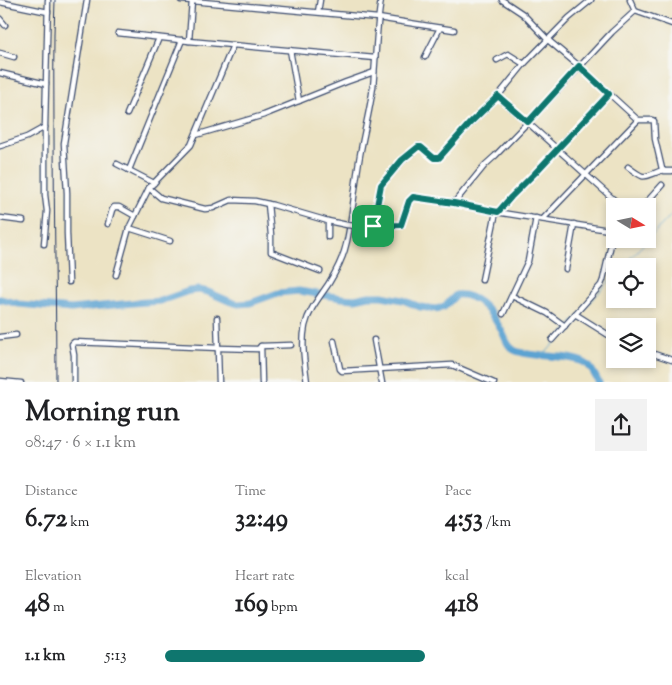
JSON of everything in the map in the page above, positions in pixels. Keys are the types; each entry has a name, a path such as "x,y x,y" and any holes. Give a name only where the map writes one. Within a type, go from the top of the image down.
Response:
{"street":[{"path":"44,244 47,211 45,195 45,128 48,0"},
{"path":"69,282 64,142 87,0"},
{"path":"180,0 378,18 454,30"},
{"path":"318,12 320,0"},
{"path":"307,382 303,349 305,324 314,305 339,266 348,238 372,89 380,0"},
{"path":"502,0 523,14 548,40 638,120 654,121 654,139 663,170"},
{"path":"373,226 380,187 402,160 420,146 434,158 439,158 470,123 498,96 524,64 569,18 592,0"},
{"path":"630,0 635,10 671,22"},
{"path":"189,41 195,1"},
{"path":"0,2 48,12"},
{"path":"454,203 485,165 635,10"},
{"path":"0,19 5,25"},
{"path":"425,57 440,28"},
{"path":"118,33 376,58"},
{"path":"127,114 159,38"},
{"path":"129,170 182,40"},
{"path":"116,275 129,228 149,188 188,149 196,135 233,45"},
{"path":"290,50 299,101"},
{"path":"0,53 14,57"},
{"path":"497,60 508,54 524,64"},
{"path":"196,135 264,115 374,72"},
{"path":"0,73 46,84"},
{"path":"482,280 497,212 609,94"},
{"path":"498,96 612,198"},
{"path":"543,219 638,120"},
{"path":"0,146 27,137 45,128"},
{"path":"117,164 154,183"},
{"path":"628,167 643,177 663,170 672,171"},
{"path":"650,198 662,185"},
{"path":"149,188 162,198 205,209 213,208 231,200 255,201 328,221 356,226 401,225 409,201 413,197 606,229"},
{"path":"268,204 271,252 320,271"},
{"path":"108,224 114,207 119,207 135,216"},
{"path":"0,218 23,222"},
{"path":"503,314 529,258 536,218"},
{"path":"328,221 328,237"},
{"path":"566,269 574,224"},
{"path":"129,228 170,241"},
{"path":"552,340 577,315 598,289 603,280 611,248"},
{"path":"512,296 547,313 565,326"},
{"path":"577,315 606,333"},
{"path":"217,318 220,382"},
{"path":"0,337 16,335"},
{"path":"374,340 382,382"},
{"path":"334,341 340,370 452,365 494,382"},
{"path":"74,382 72,344 74,342 258,349 261,346 290,346"},
{"path":"261,346 262,382"},
{"path":"656,355 672,360"},
{"path":"0,381 21,382"}],"waterway":[{"path":"631,258 672,214"},
{"path":"579,315 606,285"},
{"path":"0,299 19,304 71,309 160,301 189,291 199,290 238,304 250,303 278,293 299,291 355,299 382,296 403,300 420,307 436,309 444,307 456,295 463,295 476,300 487,310 502,331 509,346 514,350 522,353 575,359 583,362 589,366 598,382"},
{"path":"544,355 576,318"}],"railway":[{"path":"55,0 56,382"}],"route":[{"path":"579,66 609,94 498,212 413,197 409,201 401,225 373,226 380,187 402,160 420,146 434,158 439,158 470,123 498,96 528,122 579,66"}]}
